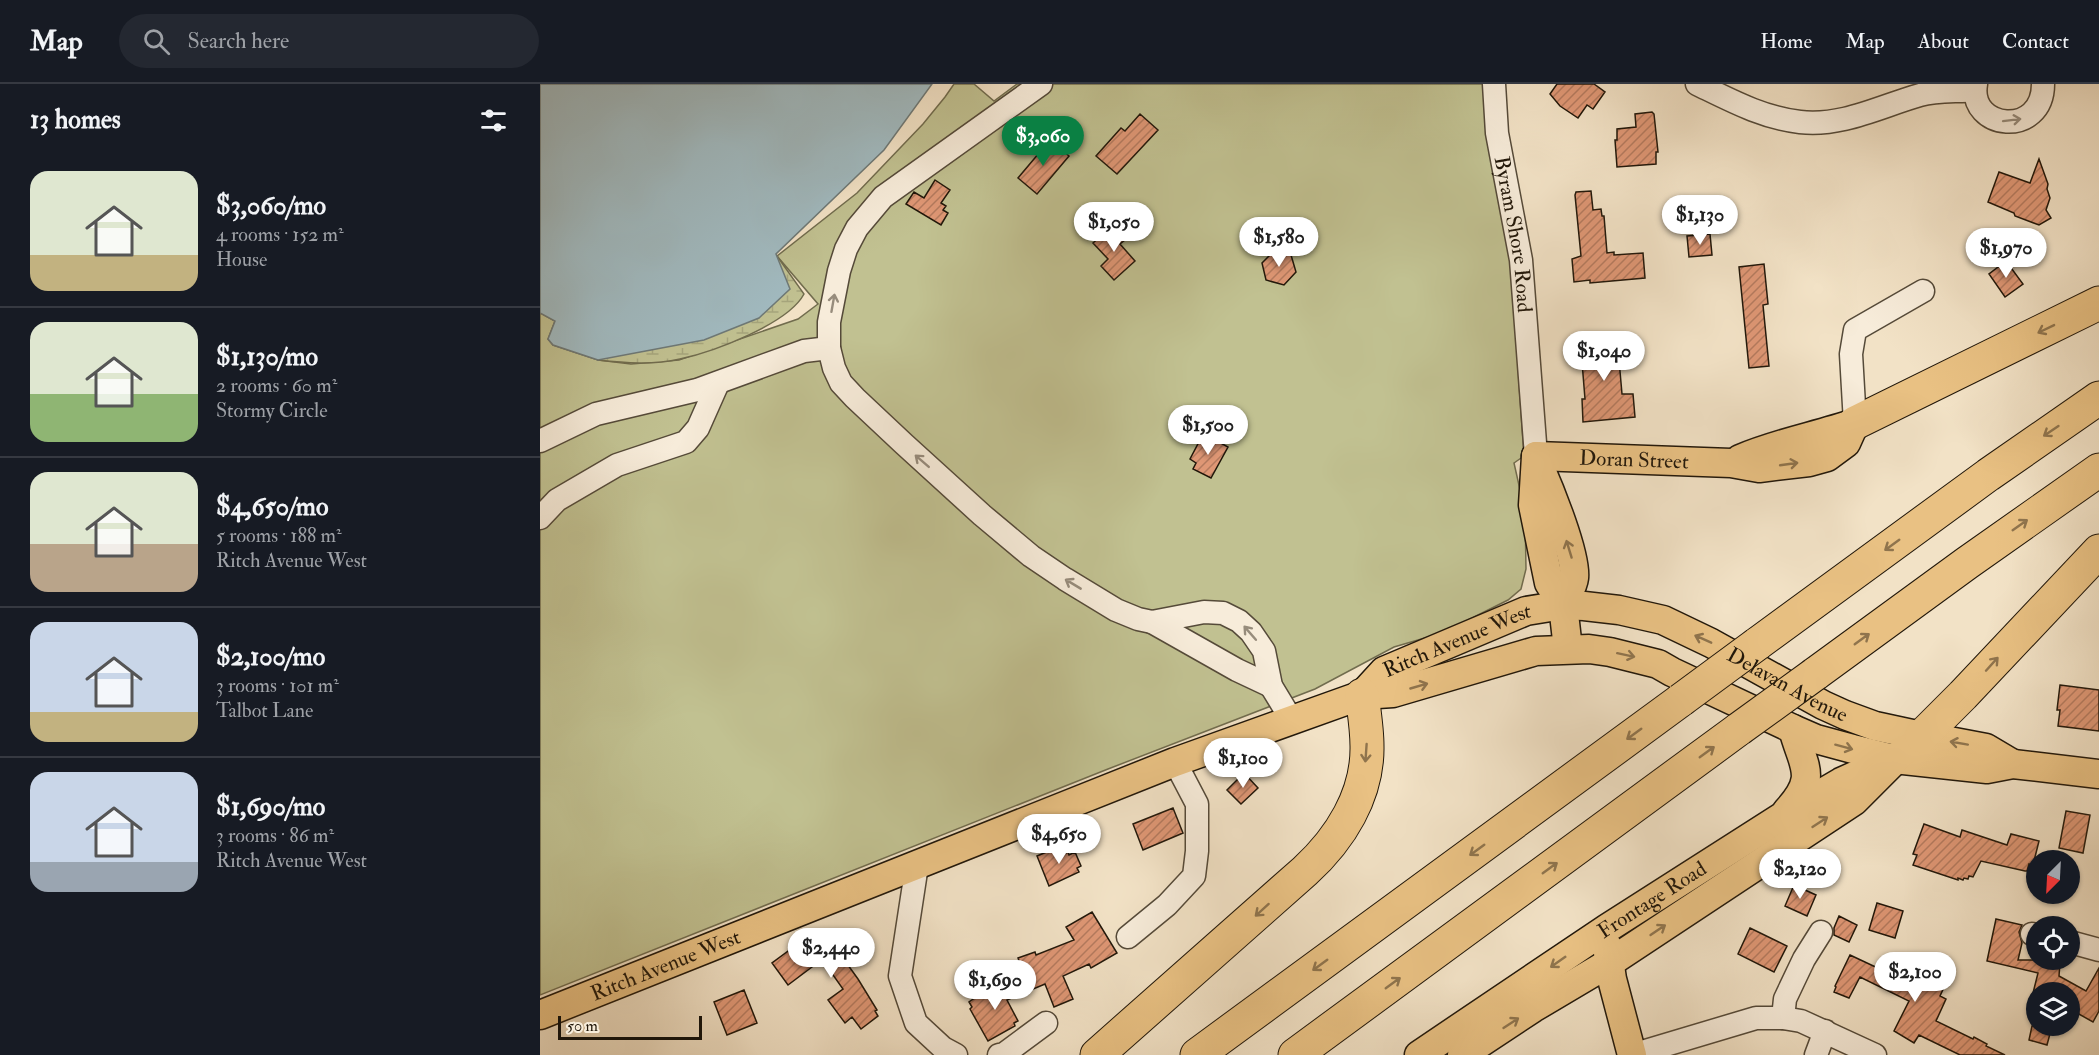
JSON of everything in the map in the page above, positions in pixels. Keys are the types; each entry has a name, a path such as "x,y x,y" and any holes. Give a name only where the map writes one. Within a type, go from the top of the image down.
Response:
{"highway":[{"path":"1855,423 2099,303"},
{"path":"1197,1055 1988,475 2099,398"},
{"path":"1295,1055 1976,556 2099,470"},
{"path":"1922,736 1963,696 2099,551"},
{"path":"1097,1055 1305,871 1333,843 1353,809 1365,769 1368,747 1362,695"}],"main road":[{"name":"Doran Street","path":"1536,456 1731,463 1786,442 1855,423"},
{"name":"Byram Shore Road","path":"1536,456 1553,498 1572,558 1574,578 1563,605 1568,649"},
{"name":"Ritch Avenue West","path":"1362,695 1384,671 1526,611 1563,605"},
{"name":"Delavan Avenue","path":"1563,605 1619,610 1663,620 1711,643 1824,705 1875,726 1986,748 2013,764"},
{"name":"Ritch Avenue West","path":"540,1015 1175,762 1291,719 1362,695 1393,693 1536,651 1568,649"},
{"name":"Delavan Avenue","path":"1568,649 1610,652 1658,664 1793,729 1837,745 1894,759 1987,769 2013,764 2099,774"},
{"path":"1783,816 1798,800 1804,789 1806,769 1793,729"},
{"name":"Frontage Road","path":"1462,1055 1533,1008 1609,963 1854,801 1894,759 1922,736"},
{"name":"Frontage Road","path":"1419,1055 1606,929 1783,816 1841,782 1894,759"},
{"path":"1606,929 1609,963 1632,1055"}],"street":[{"path":"1041,84 883,197 857,228 846,249 839,271 830,321 829,348 834,368 841,383 855,398 1031,556 1116,610 1152,622 1270,686"},
{"name":"Byram Shore Road","path":"1494,84 1497,134 1521,260 1536,456"},
{"path":"1697,84 1744,107 1779,119 1802,123 1849,118 1923,94 1976,87 1980,106 1986,113 1996,120 2018,122 2032,113 2039,105 2043,96 2043,84"},
{"path":"1855,423 1851,354 1855,330 1923,291"},
{"path":"540,441 596,414 718,383 804,351 829,348"},
{"path":"540,518 557,500 617,465 686,442 698,428 718,383"},
{"path":"1152,622 1204,612 1223,613 1239,621 1251,632 1264,651 1270,686 1291,719"},
{"path":"1128,937 1167,905 1194,876 1197,851 1197,804 1175,762"},
{"path":"917,865 900,976 916,1023 943,1048 956,1055"},
{"path":"1783,1018 1785,999 1804,959 1821,932"},
{"path":"2080,945 2099,950"},
{"path":"1632,1055 1756,1018 1801,1020 1875,1055"},
{"path":"999,1055 1004,1054 1046,1023"},
{"path":"1816,1055 1825,1031"}],"green space":[{"path":"954,84 974,84 994,101 1017,84 1484,84 1485,125 1508,233 1514,288 1524,456 1514,463 1525,512 1526,569 1521,589 1508,600 1442,633 1394,647 1315,689 540,995 540,313 555,321 548,339 553,345 598,360 631,364 679,360 798,319 818,304 777,256 857,193 923,124"},
{"path":"540,234 737,304 777,256 804,294 783,316 748,335 711,350 680,359 649,363 598,360"}],"water":[{"path":"540,84 932,84 884,150 776,254 790,289 759,318 704,340 598,360 553,345 548,339 555,321 540,313"}],"building":[{"path":"1557,84 1594,84 1605,92 1593,109 1587,105 1578,118 1560,106 1550,94"},
{"path":"1652,112 1658,152 1656,152 1656,164 1617,167 1615,140 1617,140 1617,129 1636,127 1635,114"},
{"path":"1140,114 1158,130 1117,174 1096,156 1121,128 1125,131"},
{"path":"1050,140 1069,156 1037,194 1018,178"},
{"path":"2039,159 2048,184 2050,198 2046,210 2051,218 2039,225 1988,202 1999,172 2030,183"},
{"path":"935,180 950,190 941,203 946,206 943,210 948,213 941,225 906,204 914,192 924,198"},
{"path":"1591,191 1593,210 1601,209 1602,216 1604,216 1607,253 1614,252 1614,255 1643,253 1645,278 1590,283 1590,280 1574,282 1572,259 1581,256 1575,195 1576,192"},
{"path":"1112,226 1125,240 1120,244 1135,261 1114,280 1101,266 1108,259 1093,243"},
{"path":"1710,234 1712,255 1689,257 1687,236"},
{"path":"1274,251 1291,255 1296,272 1284,285 1266,280 1262,263"},
{"path":"2006,261 2023,284 2005,297 1989,274"},
{"path":"1764,264 1768,304 1763,305 1769,366 1749,368 1739,267"},
{"path":"1609,336 1609,338 1617,337 1622,394 1633,394 1635,417 1583,422 1584,339"},
{"path":"1210,437 1228,447 1211,478 1193,469 1196,463 1190,459 1200,440 1206,443"},
{"path":"2060,685 2099,690 2099,731 2058,726"},
{"path":"1244,773 1258,788 1241,804 1227,790"},
{"path":"1173,808 1183,833 1143,850 1133,824"},
{"path":"2066,811 2090,815 2083,853 2080,850 2059,848"},
{"path":"1924,824 1960,837 1962,830 2007,845 2011,834 2039,841 2037,850 2026,850 2026,871 1981,861 1973,877 1969,876 1968,879 1963,880 1913,865 1917,855 1913,854"},
{"path":"1061,846 1069,855 1075,852 1081,866 1077,868 1079,872 1049,886 1037,856"},
{"path":"1794,885 1816,895 1807,916 1785,906"},
{"path":"1877,903 1903,911 1895,938 1869,930"},
{"path":"1092,912 1117,953 1091,968 1089,964 1063,976 1073,999 1054,1007 1045,984 1026,992 1018,970 1022,969 1018,958 1035,952 1036,955 1074,940 1066,927"},
{"path":"1839,916 1857,925 1849,942 1834,935"},
{"path":"1996,919 2022,925 2019,932 2022,943 2018,960 2026,960 2026,970 2059,970 2059,976 2070,982 2036,982 2038,973 1987,961"},
{"path":"1750,928 1787,946 1774,972 1738,954"},
{"path":"828,935 842,953 840,954 877,1010 875,1011 878,1016 861,1029 852,1017 845,1023 828,1000 843,989 826,965 824,966 820,961 788,985 772,963 799,943 806,952"},
{"path":"1850,955 1898,975 1902,966 1928,977 1936,960 1953,968 1940,996 1946,999 1936,1021 1973,1039 1974,1037 2005,1055 1960,1055 1919,1035 1914,1043 1894,1031 1909,1001 1860,977 1849,998 1834,992"},
{"path":"2099,968 2099,1011 2093,1022 2080,1015 2080,988 2086,991"},
{"path":"992,986 1025,992 1007,1000 1018,1021 1014,1023 1015,1026 988,1041 970,1009 972,1007 969,1002"},
{"path":"744,990 757,1023 727,1035 714,1002"},
{"path":"2030,1036 2049,1036 2047,1045 2029,1040"}]}
